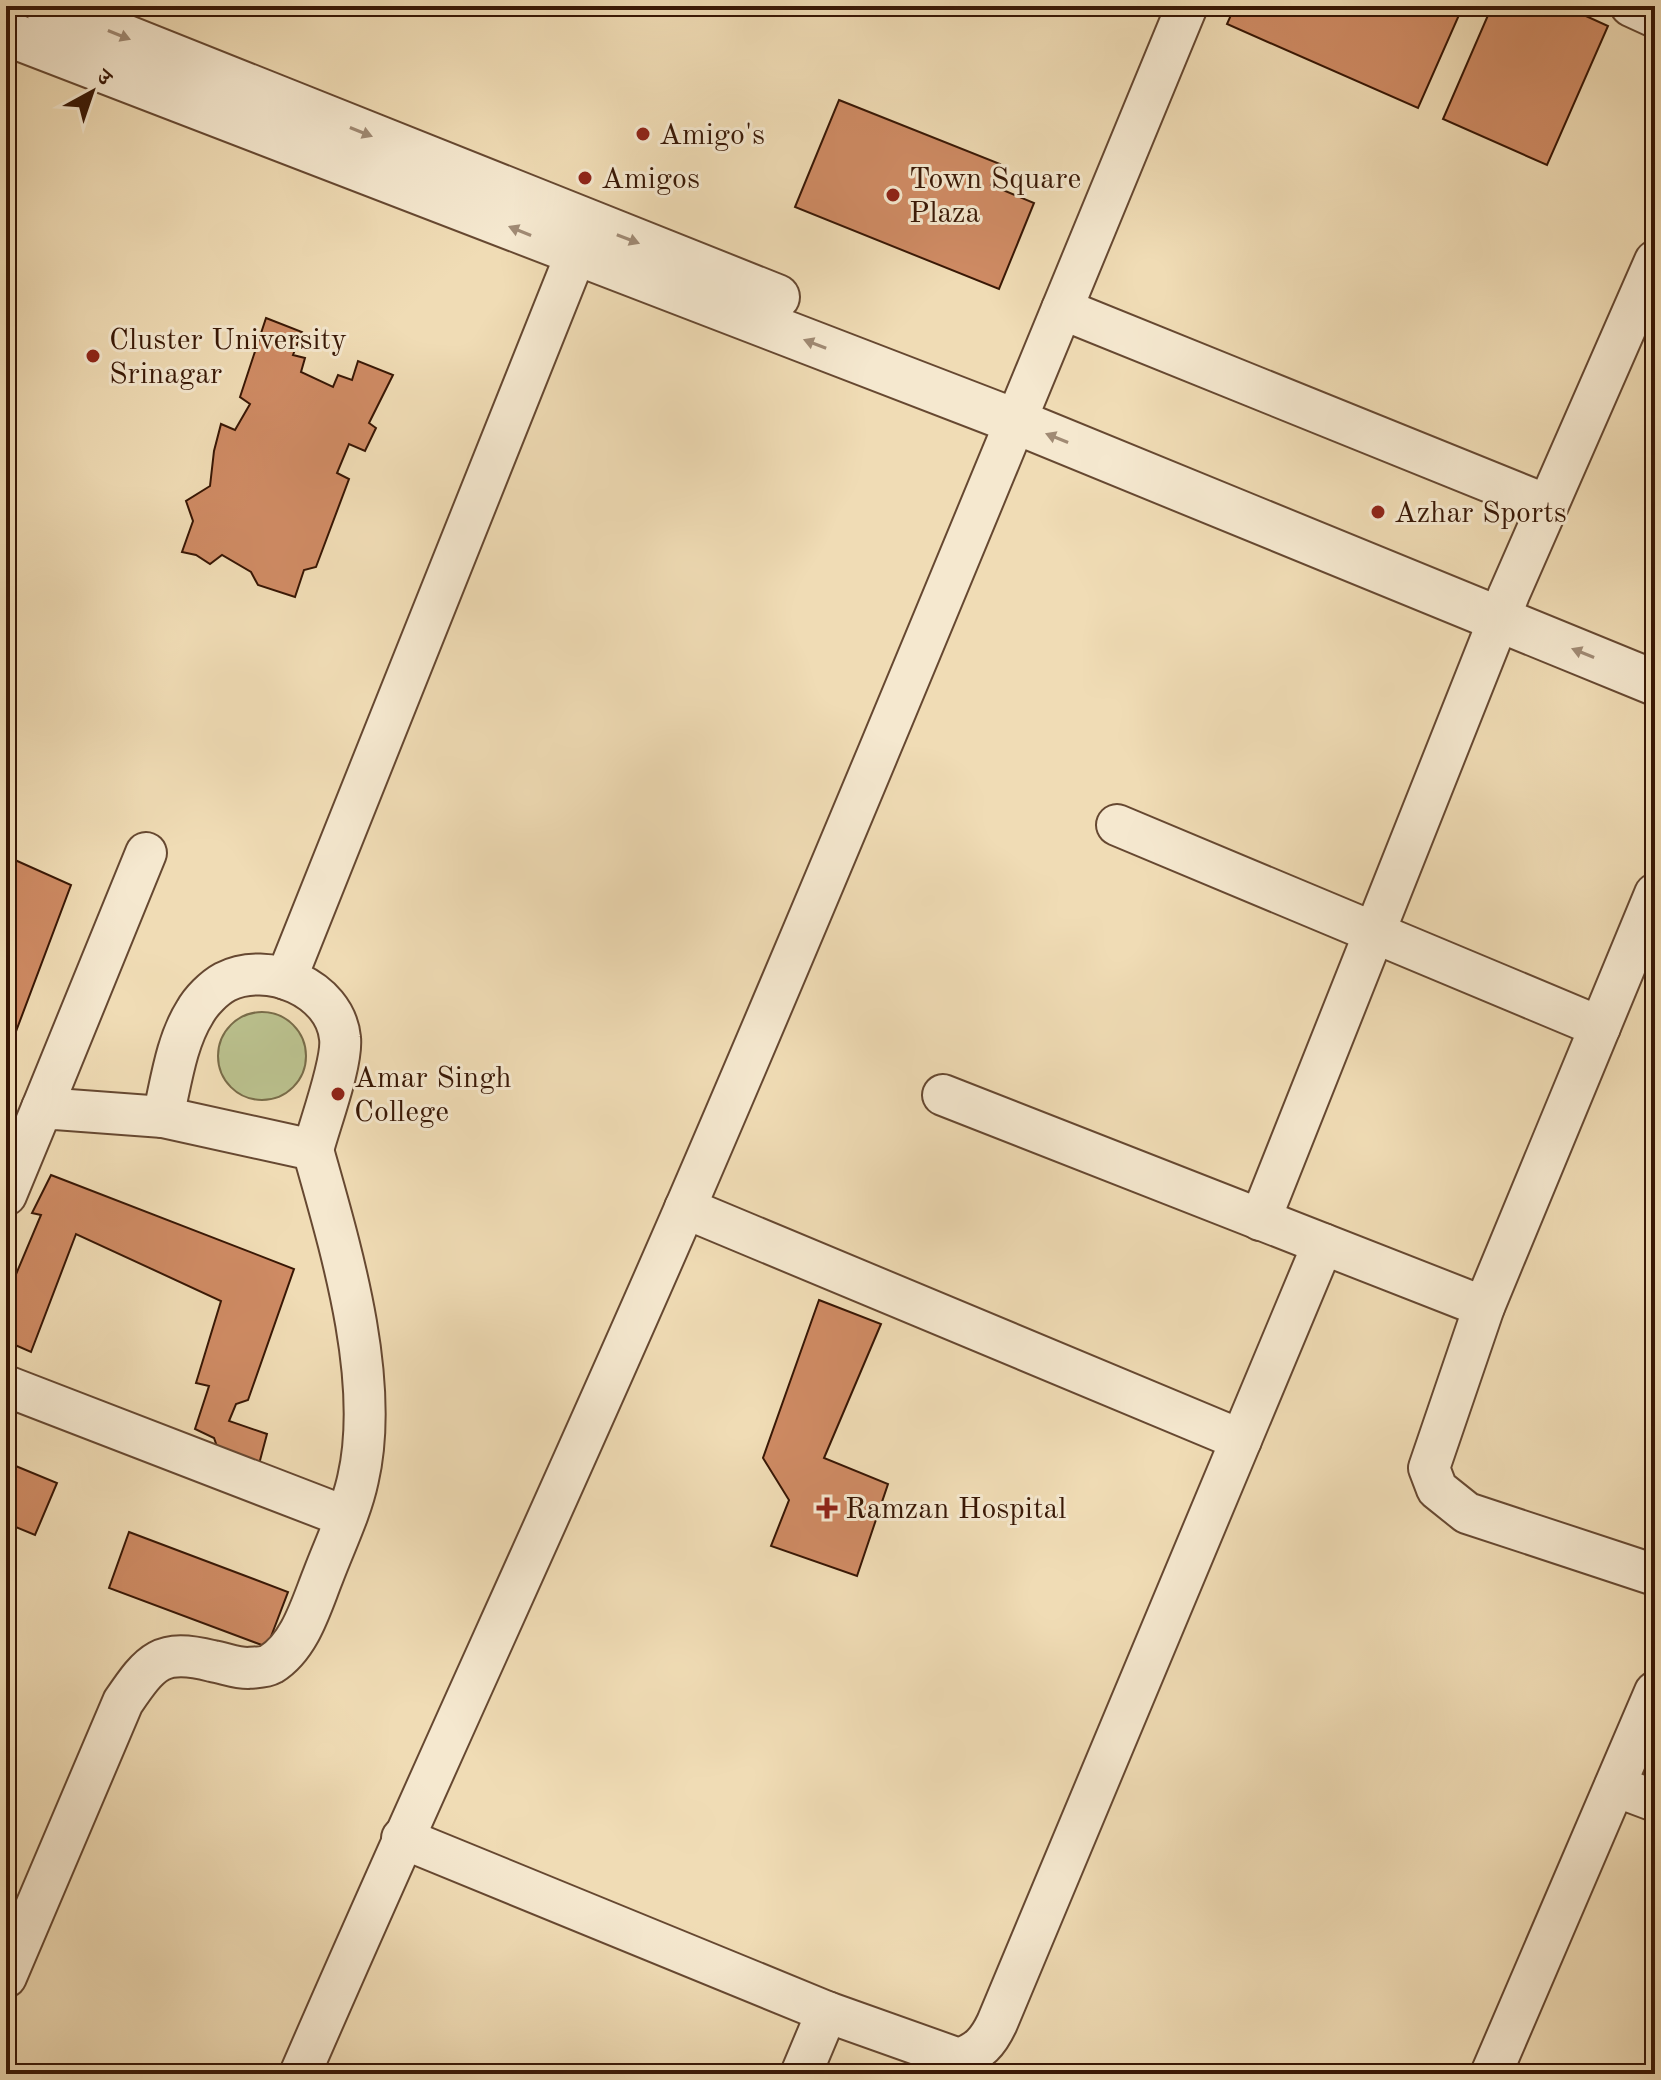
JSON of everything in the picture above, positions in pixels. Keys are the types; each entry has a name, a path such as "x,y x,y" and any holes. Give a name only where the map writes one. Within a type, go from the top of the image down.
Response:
{"street":[{"path":"47,6 582,239 1023,409 1504,606 1655,683"},
{"path":"300,2074 402,1838 685,1208 1023,409 1187,6"},
{"path":"1631,6 1655,17"},
{"path":"6,33 384,177 582,239"},
{"path":"286,979 582,239"},
{"path":"1260,1220 1504,606 1655,261"},
{"path":"1062,309 1547,505"},
{"path":"1504,606 1655,650"},
{"path":"1117,825 1600,1027"},
{"path":"6,1195 146,853"},
{"path":"1655,894 1484,1307 1429,1468 1437,1489 1467,1513 1655,1575"},
{"path":"6,1977 123,1702 141,1677 162,1659 183,1655 241,1668 265,1667 273,1663 302,1627 359,1478 365,1421 347,1268 313,1150 341,1053 335,1017 322,1001 286,979 266,975 245,976 224,982 195,1011 184,1034 163,1117"},
{"path":"943,1095 1484,1307"},
{"path":"42,1108 163,1117 313,1150"},
{"path":"685,1208 1241,1440"},
{"path":"402,1838 827,2012 959,2059 983,2046 990,2037 1323,1244"},
{"path":"6,1386 346,1517"},
{"path":"1491,2074 1655,1692"},
{"path":"1615,1786 1655,1801"},
{"path":"801,2074 827,2012"}],"green space":[{"path":"253,1012 271,1012 287,1019 299,1031 306,1047 306,1065 299,1081 287,1093 271,1100 253,1100 237,1093 225,1081 218,1065 218,1047 225,1031 237,1019"}],"building":[{"path":"1235,6 1463,6 1418,108 1227,24"},
{"path":"1492,6 1564,6 1608,26 1547,165 1443,119"},
{"path":"839,100 1000,164 991,185 1034,203 999,289 795,207"},
{"path":"266,318 302,332 293,355 305,358 301,372 333,387 338,375 352,380 358,361 393,375 369,423 376,428 365,451 349,444 337,473 349,479 316,567 304,570 295,597 258,585 251,572 222,555 210,564 196,555 182,552 193,521 186,501 210,486 221,424 235,430 250,404 240,397"},
{"path":"6,856 71,885 6,1058"},
{"path":"51,1175 294,1269 248,1400 236,1404 229,1421 267,1434 258,1468 220,1455 214,1438 195,1429 209,1386 196,1383 221,1301 76,1234 31,1352 6,1341 6,1298 41,1215 32,1213"},
{"path":"819,1300 881,1324 824,1458 888,1484 857,1576 771,1546 789,1500 763,1458"},
{"path":"6,1462 57,1483 35,1535 6,1523"},
{"path":"129,1532 288,1592 267,1647 109,1588"}],"place":[{"name":"Amigo's","path":"643,134"},
{"name":"Amigos","path":"585,178"},
{"name":"Town Square Plaza","path":"893,195"},
{"name":"Cluster University Srinagar","path":"93,356"},
{"name":"Azhar Sports","path":"1378,512"},
{"name":"Amar Singh College","path":"338,1094"},
{"name":"Ramzan Hospital","path":"827,1508"}]}
